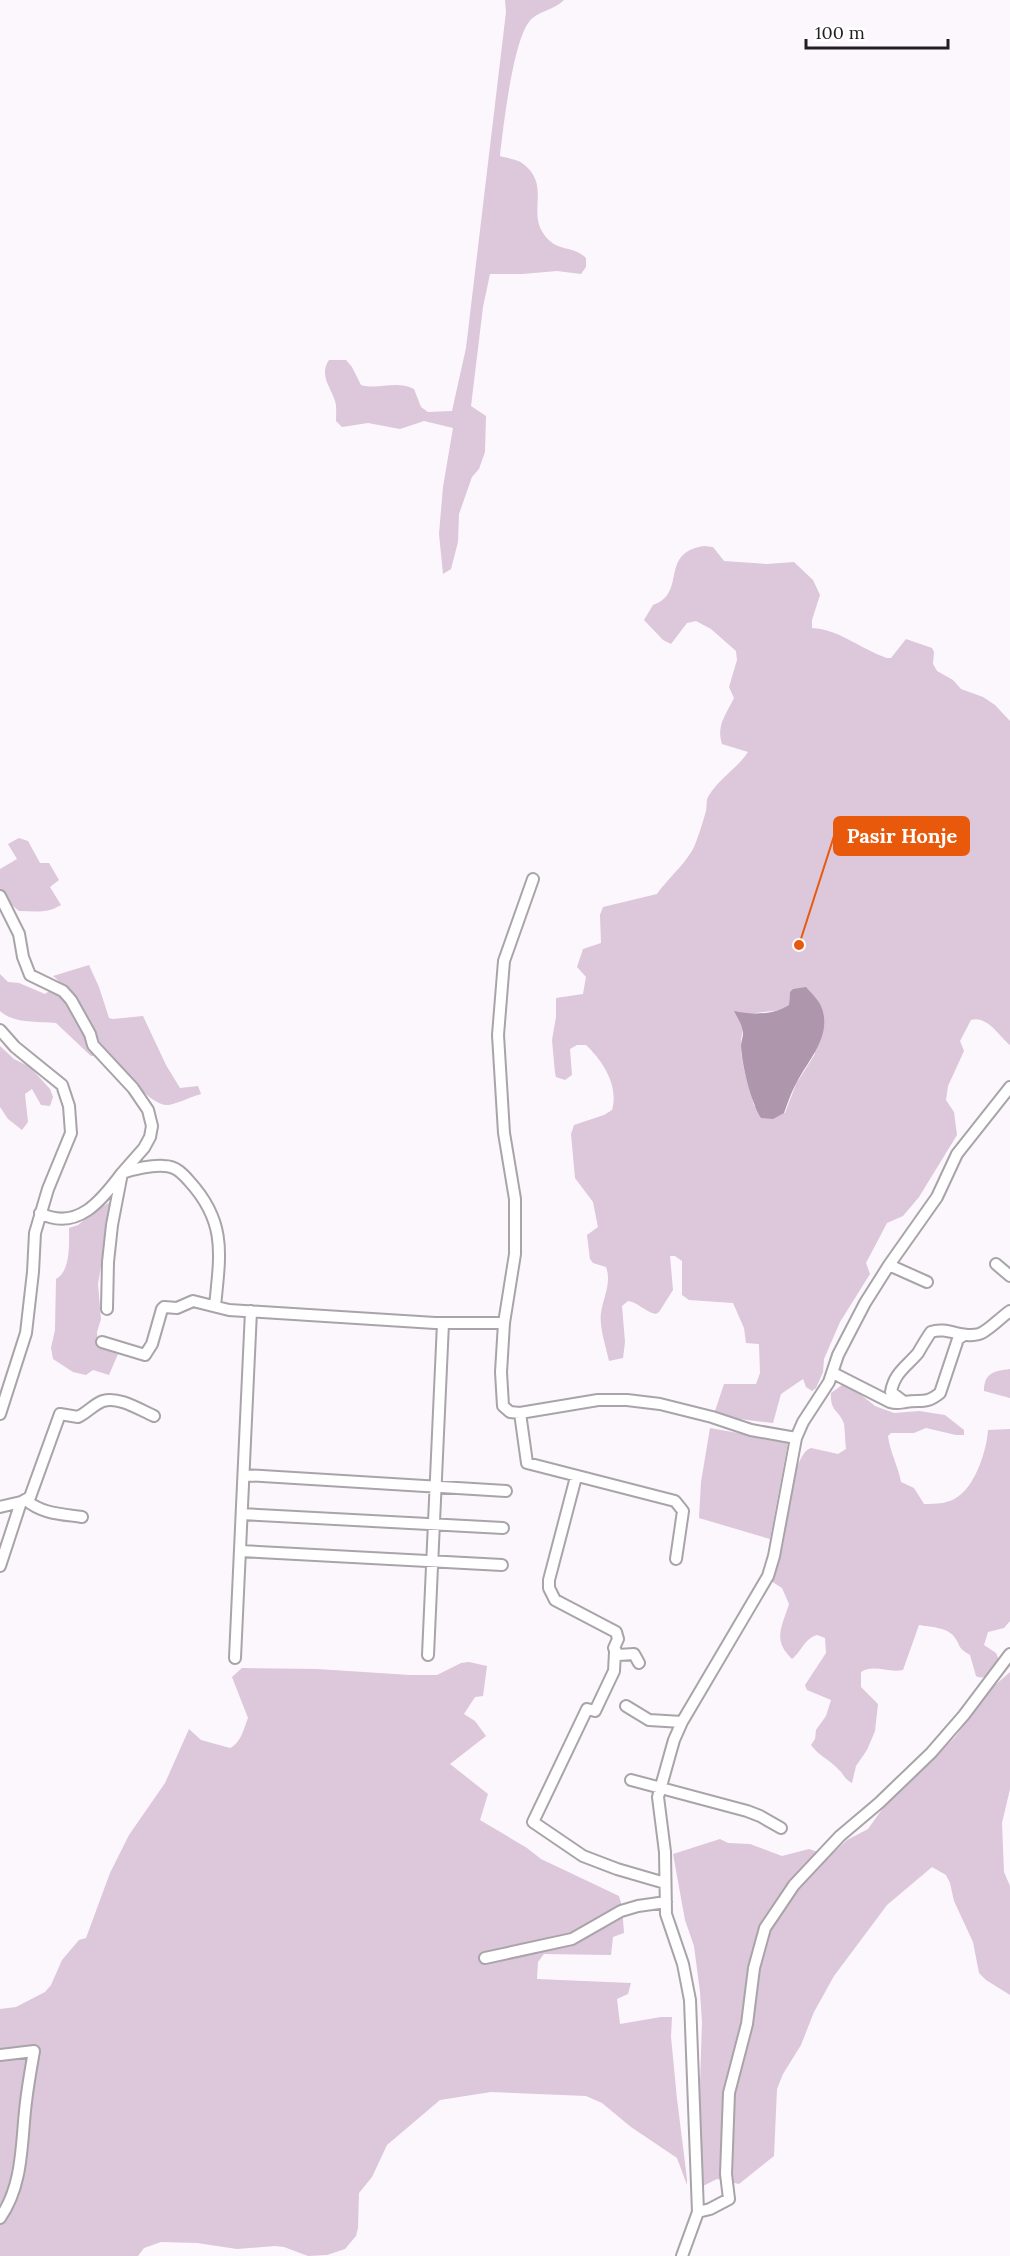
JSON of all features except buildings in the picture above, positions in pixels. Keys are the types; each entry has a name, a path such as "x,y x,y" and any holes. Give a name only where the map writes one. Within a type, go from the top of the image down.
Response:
{"street":[{"path":"533,879 504,961 498,1035 504,1133 515,1199 515,1254 504,1323 501,1372 503,1406 510,1412 520,1413 598,1400 627,1400 660,1404 751,1430 796,1438"},
{"path":"0,896 19,934 22,957 30,975 63,990 81,1016 93,1045 133,1088 148,1110 152,1126 150,1137 138,1157 122,1173 104,1197 83,1214 66,1219 52,1219 40,1213"},
{"path":"0,1030 15,1047 62,1085 69,1106 71,1133 40,1213 35,1233 26,1333 0,1414"},
{"path":"682,2256 698,2212 690,2000 683,1964 666,1914 665,1852 658,1810 659,1788 682,1722 768,1576 774,1556 796,1438 804,1422 833,1373 844,1345 865,1304 889,1265 937,1197 957,1154 1010,1086"},
{"path":"122,1173 164,1166 180,1170 196,1189 212,1212 216,1227 219,1265 215,1306"},
{"path":"107,1309 112,1225 122,1173"},
{"path":"996,1264 1010,1276"},
{"path":"889,1265 927,1282"},
{"path":"102,1342 145,1355 152,1344 163,1307 177,1308 193,1301 229,1310 443,1323 504,1323"},
{"path":"235,1658 251,1311"},
{"path":"904,1402 891,1392 896,1376 918,1352 930,1332 945,1330 964,1335 980,1334 1010,1311"},
{"path":"428,1656 443,1323"},
{"path":"833,1373 881,1399 899,1404 920,1403 938,1395 958,1339 964,1335"},
{"path":"0,1566 23,1501 33,1491 60,1413 78,1417 103,1401 109,1400 125,1403 154,1416"},
{"path":"520,1413 527,1463 675,1501 683,1511 676,1559"},
{"path":"244,1475 506,1491"},
{"path":"576,1477 549,1580 549,1588 555,1600 616,1632 618,1639 614,1648 614,1671 595,1711 587,1709 533,1822 583,1856 617,1869 666,1882"},
{"path":"0,1507 23,1501 47,1512 82,1517"},
{"path":"242,1514 504,1528"},
{"path":"240,1551 502,1564"},
{"path":"615,1652 618,1655 634,1654 639,1663"},
{"path":"698,2212 710,2209 729,2199 726,2174 729,2092 747,2024 754,1968 765,1928 794,1885 840,1836 879,1803 931,1753 964,1715 1010,1654"},
{"path":"626,1706 649,1720 682,1722"},
{"path":"631,1780 760,1816 781,1828"},
{"path":"485,1958 572,1939 621,1911 666,1902"},
{"path":"0,2055 34,2051 18,2178 10,2204 0,2218"}],"shaded area":[{"path":"505,0 564,0 532,18 523,32 510,86 500,156 520,162 531,171 537,188 537,215 543,233 554,244 581,254 586,258 586,267 581,274 557,271 490,274 483,307 471,406 486,416 485,452 479,469 472,477 459,514 458,542 451,569 443,574 439,534 443,487 453,428 424,421 400,429 368,423 342,427 336,421 336,403 326,380 325,371 329,360 346,360 361,385 407,386 414,389 421,407 428,412 452,411 466,348 506,12"},
{"path":"704,546 713,547 724,561 767,564 794,562 813,580 820,595 812,620 812,628 832,632 887,658 891,658 906,639 932,648 933,664 937,671 953,680 961,689 983,697 995,705 1010,721 1010,1045 987,1023 977,1019 971,1020 960,1041 964,1051 948,1086 946,1100 954,1112 957,1135 919,1197 903,1216 887,1223 866,1263 870,1274 840,1322 824,1359 823,1372 816,1388 812,1391 806,1387 803,1379 781,1394 773,1423 739,1419 715,1411 724,1384 756,1384 760,1373 759,1344 746,1343 744,1328 733,1303 689,1300 682,1295 682,1261 675,1256 670,1256 673,1290 659,1312 652,1313 628,1301 622,1306 625,1342 623,1358 609,1361 601,1319 608,1285 608,1273 606,1267 593,1263 590,1259 587,1235 598,1227 593,1202 575,1178 571,1134 574,1125 612,1110 613,1092 604,1066 586,1045 577,1045 570,1049 572,1075 565,1080 556,1077 555,1073 552,1040 556,1017 556,998 583,994 586,977 577,967 583,949 601,943 600,915 603,907 657,894 693,849 706,811 708,797 748,752 722,744 720,737 723,720 734,698 729,687 737,660 736,651 711,629 696,621 687,623 671,644 663,640 644,620 653,605 669,592 677,565 682,556 690,550","holes":["790,992 815,1054 796,1084 785,1113 754,1106 741,1051 747,1014 781,1010 789,1006"]},
{"path":"19,838 28,841 40,863 49,863 59,880 50,887 61,905 46,911 19,911 8,902 0,904 0,869 17,859 8,844"},
{"path":"89,965 109,1018 143,1016 166,1065 180,1088 198,1086 201,1094 173,1104 162,1104 153,1100 137,1086 111,1055 91,1056 56,1023 19,1020 0,1011 0,974 8,982 19,983 45,994 61,983 53,976"},
{"path":"806,987 821,1006 824,1017 822,1037 795,1086 784,1113 773,1119 761,1118 748,1084 741,1046 743,1030 734,1011 755,1013 776,1011 789,1005 790,992 793,989"},
{"path":"0,1046 14,1059 30,1067 50,1089 53,1097 50,1106 41,1105 32,1089 25,1094 28,1122 22,1130 8,1119 0,1107"},
{"path":"112,1201 98,1284 101,1319 97,1332 98,1345 118,1354 109,1375 93,1370 86,1375 73,1372 53,1359 51,1348 55,1330 56,1279 61,1275 67,1263 69,1228 78,1225 96,1210"},
{"path":"1010,1369 1010,1398 984,1391 986,1380 991,1374"},
{"path":"842,1385 850,1386 875,1406 894,1413 919,1411 945,1415 964,1430 964,1435 956,1435 926,1428 914,1433 891,1433 888,1436 901,1482 914,1488 924,1504 947,1502 966,1490 980,1465 988,1430 1010,1429 1010,1621 1004,1628 988,1632 984,1645 996,1653 999,1660 987,1676 976,1676 970,1655 961,1649 952,1634 938,1628 919,1625 903,1670 871,1669 861,1672 861,1687 878,1704 875,1731 867,1750 856,1766 852,1783 811,1745 815,1739 816,1730 826,1716 831,1700 807,1690 805,1685 826,1653 825,1638 817,1635 813,1637 792,1659 782,1646 780,1639 789,1604 782,1588 771,1581 783,1545 794,1476 804,1453 811,1448 838,1454 846,1449 844,1424 831,1400 831,1393"},
{"path":"710,1428 788,1442 770,1539 699,1518 701,1482"},
{"path":"469,1662 487,1666 483,1696 475,1697 464,1714 475,1721 486,1736 450,1764 488,1794 480,1820 541,1859 619,1896 622,1906 624,1933 613,1937 611,1955 544,1954 538,1962 537,1979 631,1983 628,1994 617,1999 620,2024 672,2017 671,2037 687,2185 677,2158 631,2127 602,2103 586,2096 491,2092 440,2100 387,2145 372,2177 359,2193 356,2236 345,2249 327,2255 308,2256 275,2246 237,2249 197,2243 161,2242 144,2248 138,2256 0,2256 0,2009 16,2007 45,1992 51,1985 62,1960 79,1940 86,1938 110,1873 129,1835 165,1783 189,1729 201,1740 230,1748 237,1743 248,1718 232,1677 242,1668 437,1675 461,1663"},
{"path":"1010,1672 1010,1789 1002,1823 1004,1872 1010,1886 1010,1995 979,1973 973,1942 954,1901 950,1883 946,1875 932,1867 887,1905 834,1976 814,2012 801,2045 783,2074 777,2089 774,2156 739,2184 717,2179 703,2186 699,2114 702,2022 700,1992 694,1946 685,1920 673,1854 720,1839 728,1843 750,1844 782,1856 809,1849 830,1856 847,1840 868,1829 883,1808 955,1737 994,1686"}],"place":[{"name":"Pasir Honje","path":"799,945"}]}
